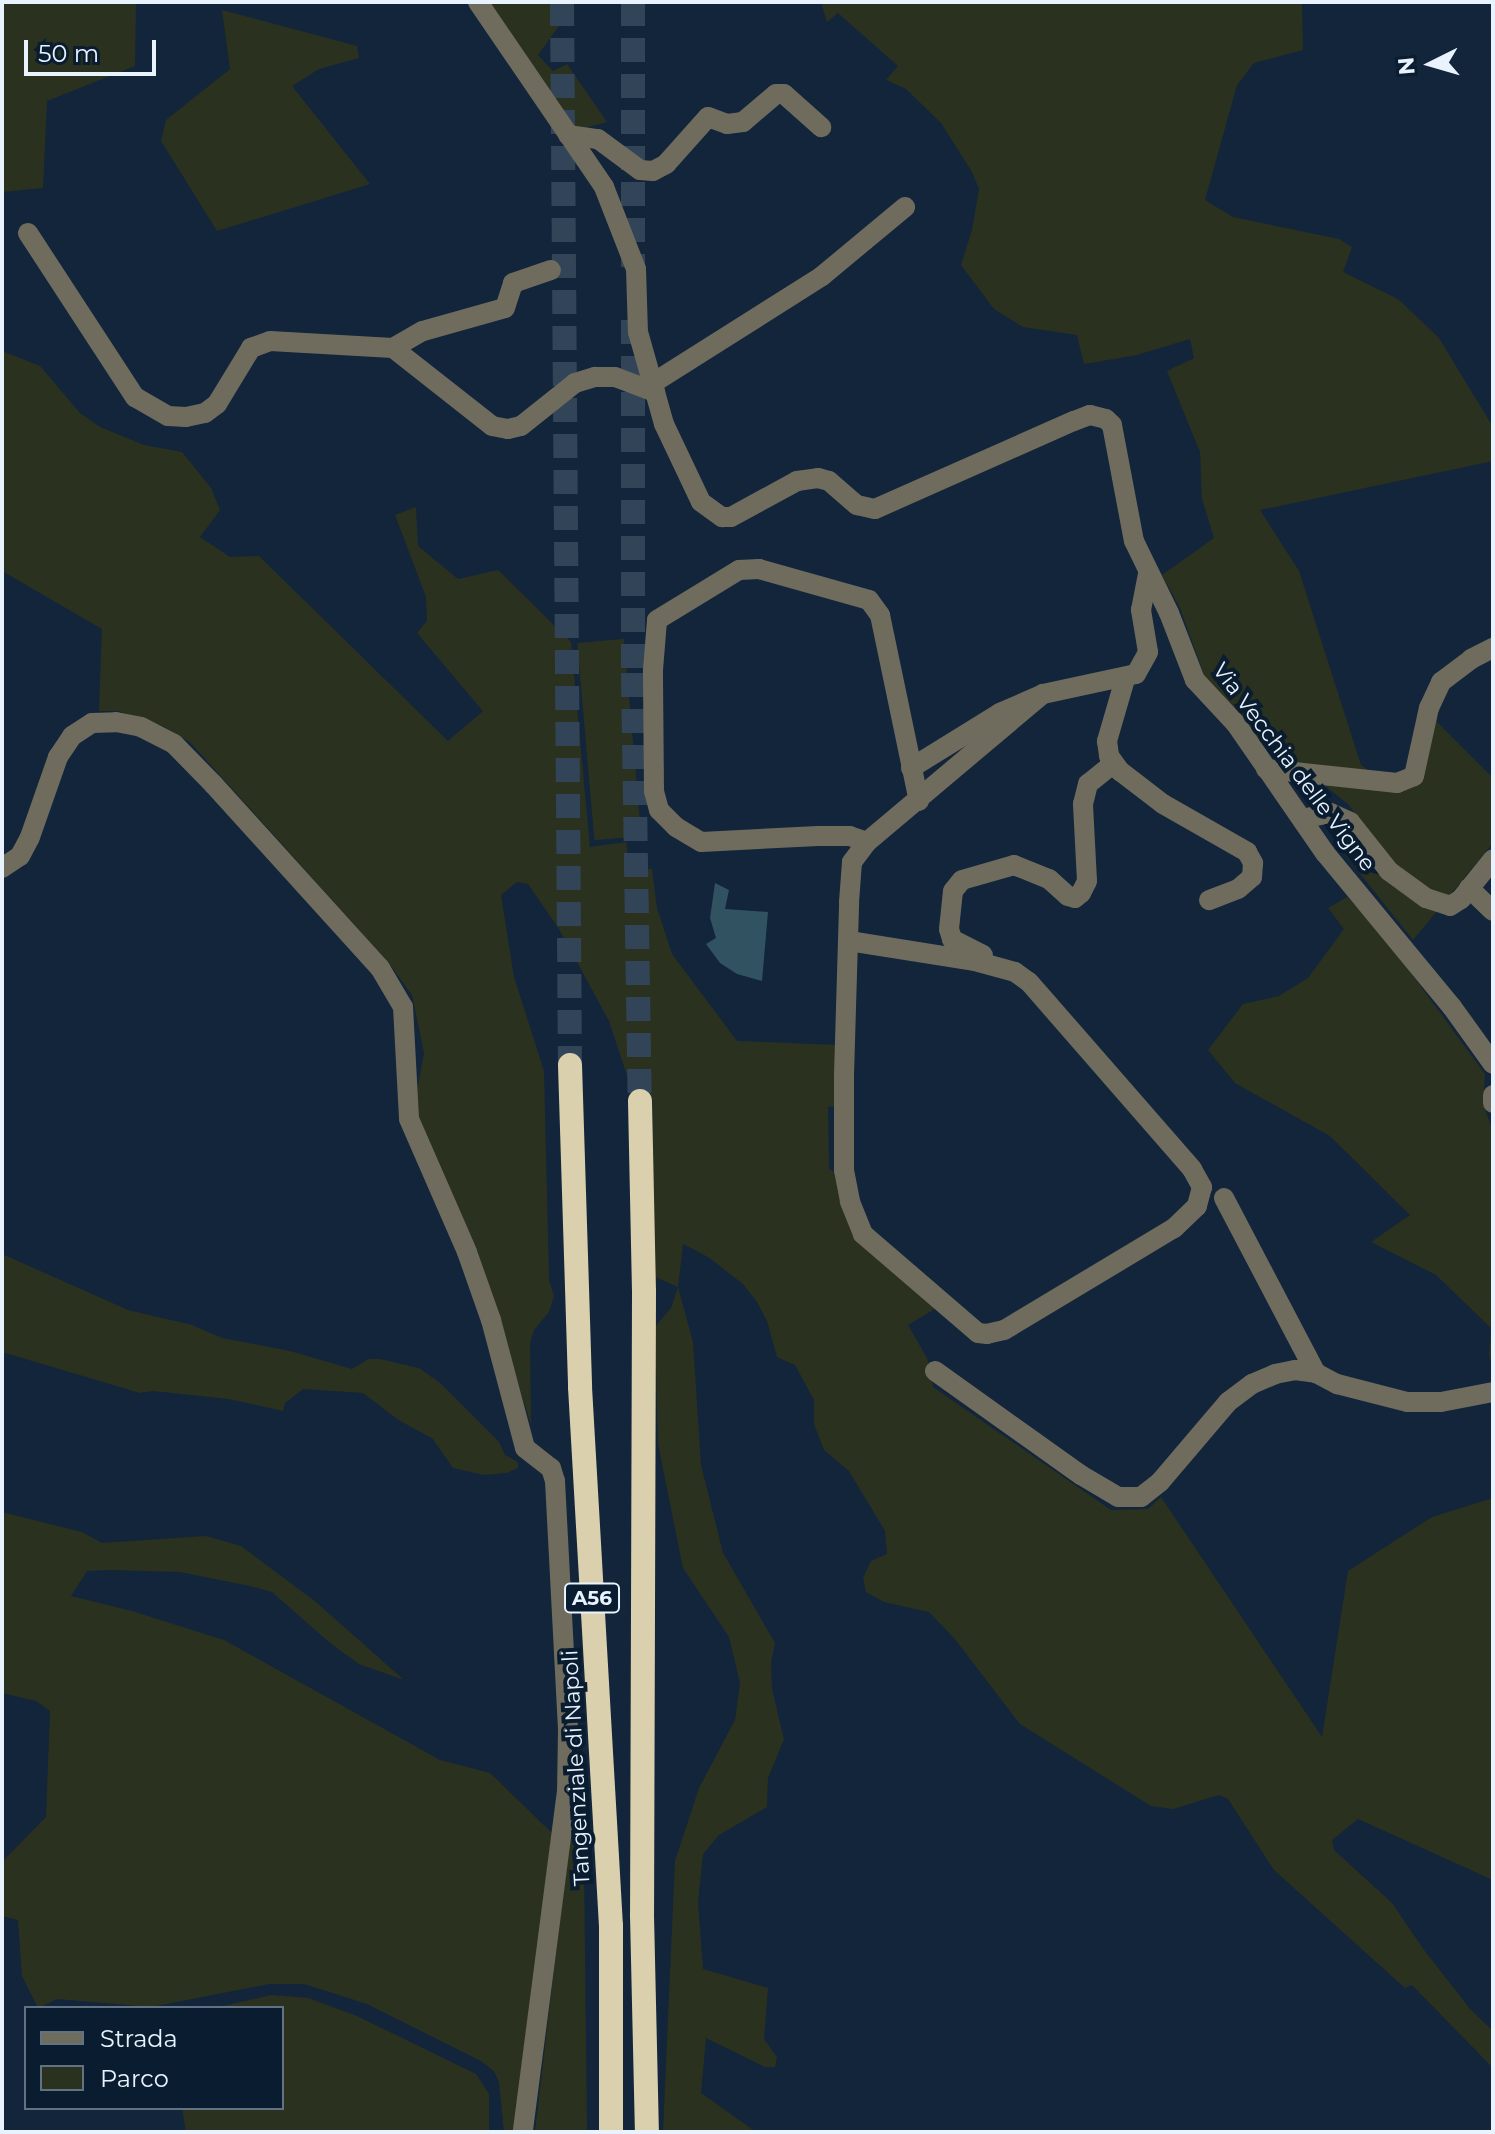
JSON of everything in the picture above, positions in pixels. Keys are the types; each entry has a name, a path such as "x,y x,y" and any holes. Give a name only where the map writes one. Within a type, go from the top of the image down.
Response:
{"highway":[{"name":"Tangenziale di Napoli","path":"570,1065 580,1387 611,1926 611,2132"},
{"name":"A56","path":"640,1101 644,1292 642,1915 647,2132"}],"street":[{"name":"Via Vecchia delle Vigne","path":"478,2 604,187 636,269 638,332 664,424 701,502 722,517 731,517 797,481 818,478 829,481 857,505 875,509 1074,421 1099,415 1112,425 1134,541 1169,613 1195,680 1236,724 1302,819 1452,1007 1493,1064"},
{"path":"568,135 598,139 640,170 653,171 666,164 708,117 727,124 743,122 776,94 784,94 821,127"},
{"path":"393,348 492,426 508,429 521,426 575,383 595,377 615,377 654,388 822,276 905,207"},
{"path":"28,233 135,397 168,416 186,417 205,413 217,404 251,348 270,341 393,348 423,331 505,308 513,283 551,270"},
{"path":"867,842 850,836 818,836 701,842 676,827 659,810 654,791 653,670 657,620 739,570 759,569 869,600 880,615 919,801"},
{"path":"911,768 1000,713 1043,694 1125,679 1142,666 1148,652 1141,610 1148,574"},
{"path":"1266,769 1397,783 1414,776 1429,708 1441,682 1471,659 1493,648"},
{"path":"1125,679 1107,741 1114,763 1163,804 1247,852 1253,863 1252,877 1238,889 1209,900"},
{"path":"849,941 988,965 1015,972 1029,982 1192,1169 1202,1187 1197,1206 1174,1228 1004,1330 987,1334 978,1333 863,1234 850,1201 844,1144 849,941 852,862 867,842 1043,694"},
{"path":"2,868 20,856 30,837 58,757 72,736 92,723 116,722 141,727 174,744 214,785 380,968 403,1007 409,1119 481,1292 525,1448 551,1468 555,1481 568,1730 567,1791 523,2132"},
{"path":"988,965 981,953 952,939 949,929 953,891 962,880 1014,865 1049,879 1068,896 1075,898 1087,881 1083,804 1088,784 1114,763"},
{"path":"1302,819 1330,813 1350,822 1389,871 1426,898 1450,906 1493,859"},
{"path":"1469,888 1493,911"},
{"path":"1493,1095 1493,1103"},
{"path":"1224,1198 1316,1373"},
{"path":"935,1371 1055,1457 1118,1497 1141,1497 1160,1482 1228,1402 1252,1384 1295,1370 1316,1373 1337,1384 1407,1402 1441,1402 1493,1392"}],"green space":[{"path":"2,2 136,2 135,66 47,101 43,188 2,192"},
{"path":"487,2 576,2 538,55 553,71 567,64 607,122 571,132"},
{"path":"821,2 1302,2 1303,50 1254,63 1237,85 1205,200 1233,217 1339,239 1352,247 1343,272 1398,299 1439,338 1493,427 1493,461 1260,510 1299,571 1361,765 1376,776 1286,770 1207,683 1180,608 1162,575 1214,538 1202,499 1200,452 1167,371 1194,358 1190,339 1137,355 1084,364 1077,335 1023,327 994,309 961,265 972,230 979,189 972,172 941,123 906,89 886,80 898,66 838,13 827,22"},
{"path":"222,10 357,46 359,58 319,69 292,86 370,184 217,231 161,141 166,120 230,69"},
{"path":"2,351 40,366 80,413 100,427 144,445 182,452 211,488 220,510 200,537 230,557 259,556 448,741 483,711 417,633 427,621 426,597 395,515 416,507 418,546 458,579 498,570 571,642 590,847 626,842 630,869 652,869 657,908 672,954 737,1041 839,1045 838,1106 828,1107 829,1169 839,1175 854,1232 938,1307 908,1325 927,1358 933,1387 1111,1510 1148,1509 1161,1497 1322,1737 1348,1571 1432,1517 1493,1498 1493,1880 1358,1819 1332,1840 1334,1850 1392,1903 1470,2009 1493,2031 1493,2068 1412,1985 1405,1988 1274,1870 1228,1799 1219,1795 1173,1809 1151,1806 1020,1724 954,1638 929,1612 884,1602 866,1592 863,1578 871,1561 887,1554 885,1531 849,1471 824,1450 814,1424 814,1400 795,1365 777,1357 767,1321 757,1302 743,1284 708,1257 683,1244 678,1287 653,1276 653,1103 650,1091 644,1081 629,1081 609,1021 559,929 528,884 517,882 501,895 514,977 544,1071 549,1280 554,1296 549,1312 534,1330 530,1343 531,1425 476,1246 413,1113 424,1053 412,995 388,962 190,742 163,726 118,711 99,711 102,629 2,571"},
{"path":"624,639 641,836 594,840 577,643"},
{"path":"1434,719 1493,778 1493,843 1446,900 1391,862 1348,804 1319,781 1417,780"},
{"path":"1340,832 1374,868 1437,911 1413,940 1334,841 1333,836"},
{"path":"1347,897 1378,928 1485,1074 1483,1104 1493,1131 1493,1368 1489,1355 1491,1328 1436,1275 1371,1242 1410,1215 1330,1136 1235,1083 1208,1050 1243,1004 1279,996 1308,978 1344,929 1328,908"},
{"path":"2,1254 128,1310 192,1325 222,1338 290,1351 352,1369 369,1359 419,1368 440,1383 499,1442 505,1455 518,1462 518,1468 507,1473 484,1475 453,1468 432,1438 400,1421 363,1393 303,1389 285,1403 283,1411 229,1399 153,1391 140,1393 2,1352"},
{"path":"678,1287 693,1342 701,1465 723,1553 775,1643 771,1663 772,1689 784,1739 768,1778 767,1807 719,1835 703,1854 698,1902 703,1969 768,1988 764,2039 777,2057 775,2067 765,2067 706,2038 701,2093 756,2132 663,2132 675,1861 699,1788 735,1720 740,1683 729,1637 683,1568 658,1444 655,1327 671,1308"},
{"path":"2,1512 82,1532 102,1543 206,1536 241,1546 316,1602 404,1680 359,1664 272,1592 250,1586 180,1572 87,1571 71,1596 132,1611 224,1640 440,1760 490,1773 552,1833 514,2132 504,2132 499,2082 494,2071 481,2061 367,2004 304,1984 269,1984 156,2006 57,1999 37,2006 22,1976 18,1920 2,1916 2,1862 46,1817 50,1711 36,1701 2,1693"},
{"path":"583,1771 587,2132 535,2132 577,1772"},
{"path":"271,1995 308,1998 357,2016 476,2074 489,2094 489,2132 186,2132 182,2110 284,2110 284,2006 223,2006"}],"water":[{"path":"715,883 729,890 725,909 768,912 762,981 737,974 720,963 706,944 716,938 710,918"}],"tunnel":[{"path":"562,2 570,1065"},
{"path":"633,2 633,267"},
{"path":"633,320 633,673 640,1101"}]}
